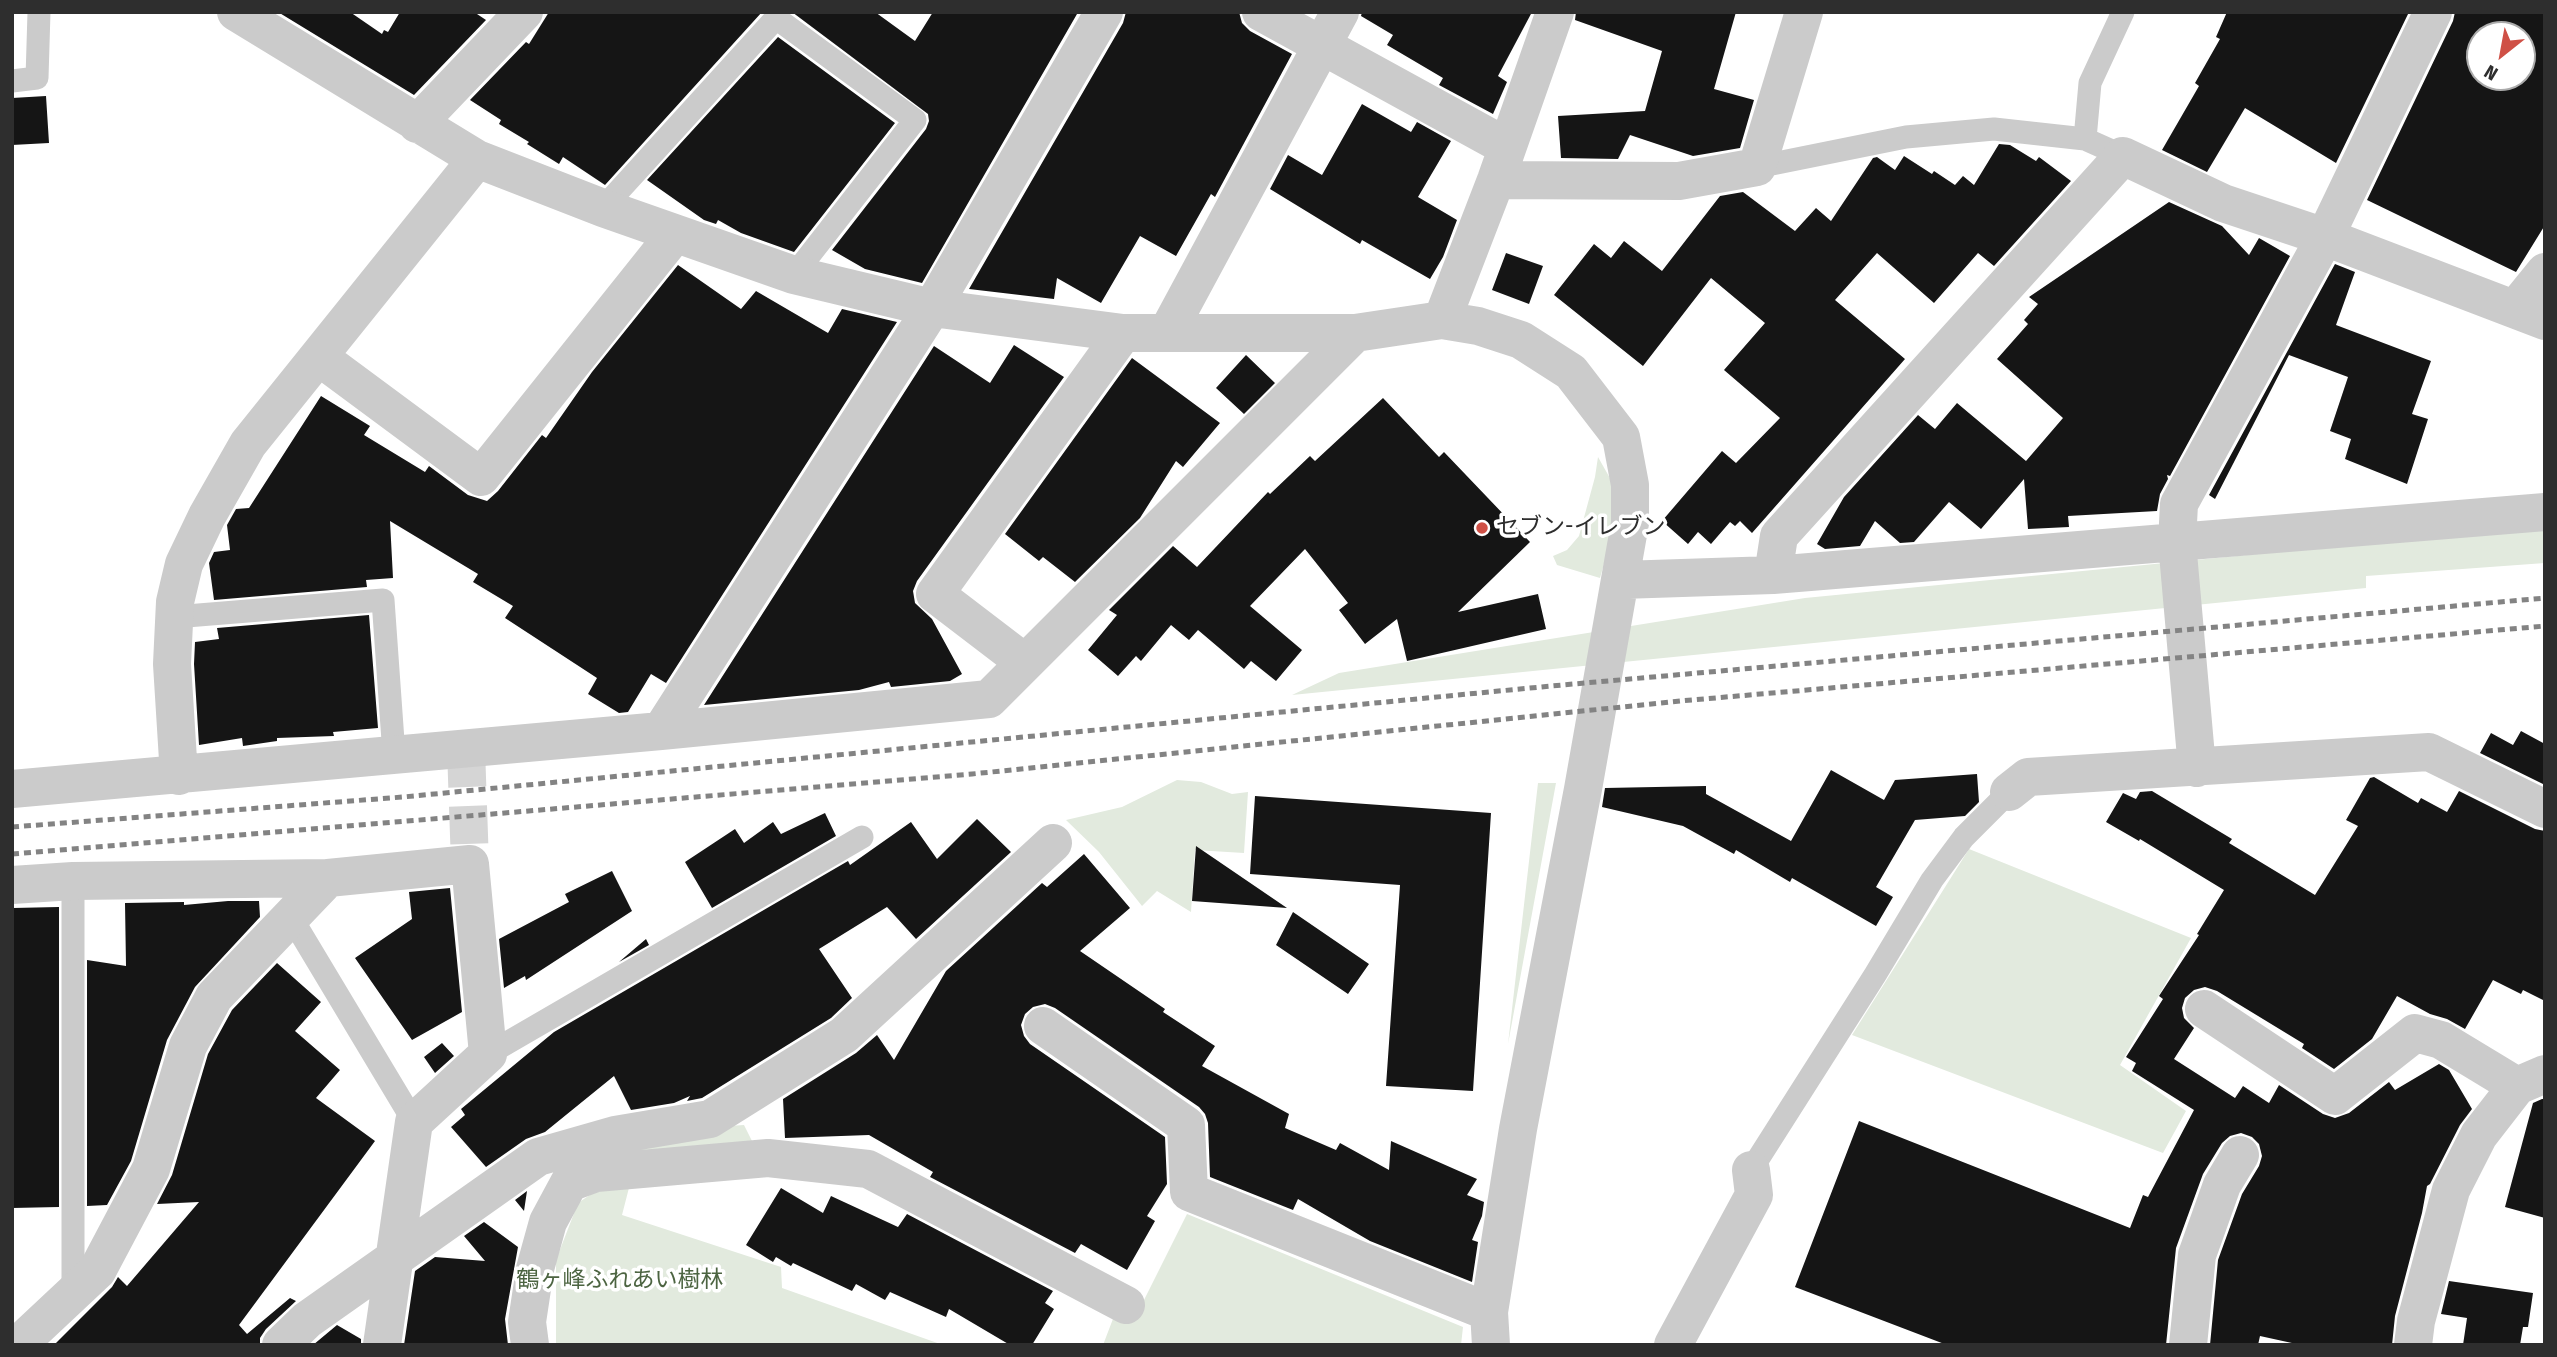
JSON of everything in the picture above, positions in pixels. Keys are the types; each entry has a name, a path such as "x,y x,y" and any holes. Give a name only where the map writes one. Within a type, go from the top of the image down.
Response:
{"street":[{"path":"236,12 477,159 603,208 794,275 932,308 1122,333 1354,333 1442,320 1478,326 1521,340 1571,372 1620,437 1630,485 1630,523 1583,789 1518,1129 1490,1328 1189,1192 1186,1125 1043,1026"},
{"path":"417,124 524,12"},
{"path":"662,731 932,308 1104,12"},
{"path":"1261,12 1322,46 1502,163 1679,181 1757,167 1804,12"},
{"path":"1167,333 1340,12"},
{"path":"1442,320 1502,163 1555,12"},
{"path":"2197,768 2177,542 2179,504 2325,237 2433,12"},
{"path":"1773,575 1779,536 2123,156 2223,203 2325,237 2530,315 2545,272"},
{"path":"179,776 172,664 175,602 184,564 248,444 477,159"},
{"path":"318,357 481,477 675,234"},
{"path":"1024,663 935,594 1122,333"},
{"path":"12,789 179,776 989,699 1354,333"},
{"path":"1621,580 1773,575 2545,512"},
{"path":"2009,792 2028,777 2429,752 2545,810"},
{"path":"530,1345 527,1322 533,1282 548,1222 569,1184 590,1158 615,1135 710,1119 844,1035 1053,843"},
{"path":"12,885 73,881 328,878 470,864 488,1054 414,1122 382,1345"},
{"path":"18,1345 97,1270 151,1169 188,1046 214,997 328,878"},
{"path":"2204,1009 2334,1096 2415,1033 2441,1040 2531,1080 2479,1135 2451,1190 2416,1321 2413,1345"},
{"path":"2188,1345 2197,1255 2222,1185 2240,1155"},
{"path":"281,1345 307,1320 394,1256 538,1157 768,1158 868,1169 1126,1305"},
{"path":"1673,1345 1754,1195 1751,1170"}],"lane":[{"path":"12,81 37,78 39,12"},
{"path":"2085,139 2090,83 2123,12"},
{"path":"603,208 776,18 915,120 794,275"},
{"path":"1757,167 1906,137 1994,129 2085,139 2123,156"},
{"path":"174,617 383,600 394,755"},
{"path":"1751,1170 1932,880 1964,837 2009,792"},
{"path":"488,1054 862,837"},
{"path":"73,881 73,1294"},
{"path":"291,917 414,1122"}],"green space":[{"path":"1598,457 1611,480 1614,528 1600,578 1557,565 1553,556 1567,550 1579,536"},
{"path":"2545,526 2545,563 2366,576 2366,588 1292,695 1339,673 1805,598"},
{"path":"1177,780 1201,782 1232,794 1248,792 1244,853 1195,850 1191,912 1157,891 1142,906 1099,852 1066,820 1122,807"},
{"path":"1538,783 1556,783 1508,1044"},
{"path":"1969,849 2191,938 2120,1065 2186,1111 2163,1153 1852,1035"},
{"path":"744,1125 757,1151 616,1156 729,1126"},
{"name":"鶴ヶ峰ふれあい樹林","path":"631,1180 622,1215 781,1267 782,1288 943,1345 556,1345 556,1260 578,1203 603,1186"},
{"path":"1187,1214 1463,1327 1461,1345 1103,1345 1116,1311 1135,1318"}],"building":[{"path":"278,12 350,12 382,34 384,30 388,32 400,12 474,12 486,20 414,95"},
{"path":"549,12 762,12 605,185 563,157 559,164 527,144 529,142 499,124 501,120 470,100 526,42 529,44"},
{"path":"792,12 875,12 915,41 933,12 1077,14 922,283 865,269 832,250 926,129 928,114"},
{"path":"1126,12 1239,12 1242,23 1250,31 1292,54 1215,197 1211,194 1176,256 1140,236 1101,303 1057,278 1054,299 969,289 1123,23"},
{"path":"1362,12 1532,12 1498,76 1507,82 1493,114 1439,85 1443,78 1387,45 1393,35 1361,16"},
{"path":"1576,12 1736,12 1714,89 1754,100 1740,148 1693,156 1630,135 1618,159 1561,158 1558,116 1645,111 1662,51 1575,20"},
{"path":"2227,12 2409,12 2336,163 2245,108 2207,172 2162,150 2199,86 2195,83 2220,39 2216,37"},
{"path":"2455,12 2545,12 2545,225 2516,272 2367,200"},
{"path":"778,37 895,123 794,252 741,233 718,220 716,224 704,220 647,180"},
{"path":"46,96 49,143 12,145 12,98"},
{"path":"1362,104 1411,132 1417,122 1451,141 1418,197 1457,220 1443,257 1430,279 1362,240 1360,244 1270,189 1288,155 1322,175"},
{"path":"1999,144 2010,145 2036,161 2039,157 2071,181 1994,266 1978,253 1934,303 1877,253 1835,300 1905,359 1752,533 1740,521 1735,526 1730,522 1711,544 1698,532 1688,544 1662,521 1722,451 1736,463 1780,418 1724,370 1765,323 1711,278 1643,366 1554,295 1594,244 1611,258 1624,241 1662,271 1720,196 1743,192 1795,231 1816,208 1831,221 1873,158 1877,157 1895,170 1904,156 1955,185 1963,176 1974,185"},
{"path":"2169,202 2222,226 2249,255 2259,238 2290,256 2170,476 2167,475 2157,511 2068,516 2069,527 2028,529 2024,479 1981,529 1949,502 1914,542 1900,543 1875,521 1860,546 1825,549 1817,544 1844,497 1918,415 1935,429 1957,403 2026,461 2063,418 1997,359 2028,324 2024,320 2038,304 2029,297"},
{"path":"1506,253 1543,266 1529,304 1492,290"},
{"path":"2335,264 2355,272 2336,325 2431,361 2412,414 2428,419 2407,484 2345,459 2351,439 2330,431 2348,377 2289,355 2215,499 2209,495"},
{"path":"678,265 741,309 756,291 828,333 842,309 897,322 666,683 651,674 628,712 619,713 588,694 597,678 505,618 513,606 473,582 478,574 390,521 393,578 366,580 367,587 214,600 209,563 214,552 230,550 227,525 236,509 249,508 321,396 370,426 364,435 425,472 429,466 468,495 487,501 542,435 546,438 592,372"},
{"path":"1014,345 1064,377 917,581 913,591 915,603 932,619 962,674 950,681 891,687 889,682 859,690 704,705 934,346 990,383"},
{"path":"1246,355 1275,383 1244,414 1216,388"},
{"path":"1132,358 1220,423 1183,467 1176,461 1140,518 1075,582 1043,557 1039,561 1005,534"},
{"path":"1383,398 1439,457 1444,452 1530,542 1458,612 1538,594 1546,629 1407,661 1397,619 1365,644 1339,610 1348,603 1305,549 1250,606 1302,650 1276,681 1251,661 1244,669 1198,630 1189,640 1171,625 1141,661 1136,656 1118,676 1088,650 1117,615 1109,610 1173,546 1197,567 1268,492 1270,494 1310,456 1315,461"},
{"path":"369,615 378,728 333,732 334,736 277,738 277,741 243,746 242,738 199,745 195,642 219,639 217,628"},
{"path":"2521,731 2545,744 2545,785 2480,753 2491,733 2513,745"},
{"path":"1831,770 1884,800 1895,780 1977,774 1979,802 1965,816 1915,820 1876,887 1893,897 1876,926 1792,878 1790,882 1736,850 1734,854 1683,826 1602,807 1605,788 1706,786 1706,794 1791,841"},
{"path":"2374,777 2418,803 2421,798 2447,812 2459,791 2535,829 2545,831 2545,1001 2523,990 2521,994 2493,980 2465,1029 2397,996 2372,1039 2334,1069 2302,1048 2304,1044 2217,991 2205,987 2194,990 2185,998 2182,1008 2184,1018 2194,1028 2174,1059 2235,1098 2243,1086 2269,1103 2279,1085 2323,1114 2335,1118 2349,1113 2389,1082 2395,1090 2439,1064 2449,1070 2472,1109 2460,1125 2427,1186 2395,1316 2392,1345 2301,1345 2260,1336 2258,1345 2210,1345 2218,1260 2242,1194 2262,1156 2259,1144 2252,1137 2241,1133 2230,1136 2222,1143 2203,1174 2176,1248 2166,1345 1947,1345 1795,1287 1859,1121 2130,1228 2143,1195 2148,1197 2194,1110 2132,1071 2136,1063 2126,1057 2163,999 2159,996 2199,935 2197,934 2224,890 2140,839 2139,841 2106,822 2123,793 2136,799 2140,792 2152,791 2232,839 2229,843 2315,895 2358,826 2346,820 2370,778"},
{"path":"1255,796 1491,813 1473,1091 1386,1086 1400,885 1250,874"},
{"path":"825,813 836,836 712,908 685,862 735,829 744,843 773,822 781,834"},
{"path":"977,819 1011,852 916,939 887,907 819,949 852,998 831,1018 702,1098 687,1101 690,1096 674,1103 631,1110 614,1076 545,1132 526,1139 486,1167 451,1127 465,1115 461,1109 554,1032 848,861 850,865 911,822 937,859"},
{"path":"1196,846 1287,908 1192,901"},
{"path":"1084,854 1130,908 1080,951 1165,1009 1163,1012 1215,1046 1202,1066 1289,1114 1285,1128 1336,1150 1340,1143 1389,1170 1391,1141 1477,1179 1467,1195 1484,1202 1482,1216 1472,1240 1478,1242 1472,1282 1370,1241 1298,1199 1293,1210 1210,1177 1208,1123 1199,1107 1055,1008 1045,1004 1033,1007 1025,1014 1021,1025 1030,1044 1165,1137 1167,1184 1147,1216 1155,1221 1127,1270 1081,1244 1075,1253 930,1177 933,1172 869,1135 785,1138 783,1099 856,1053 877,1035 894,1060 946,971 1042,883 1047,887"},
{"path":"612,871 632,911 526,980 525,976 504,988 499,939 569,902 565,894"},
{"path":"450,888 462,1012 412,1040 355,958 412,919 409,892"},
{"path":"259,901 260,917 195,987 167,1040 131,1161 107,1205 87,1206 87,960 126,966 125,903 184,902 184,905"},
{"path":"59,907 59,1207 12,1208 13,908"},
{"path":"1293,912 1369,964 1348,994 1276,945"},
{"path":"646,939 649,945 619,962"},
{"path":"277,963 321,1002 295,1031 340,1070 316,1098 375,1141 239,1325 247,1334 290,1298 296,1301 266,1329 260,1338 260,1345 54,1345 112,1287 118,1277 127,1286 199,1202 157,1204 172,1175 208,1054 232,1010"},
{"path":"442,1043 454,1056 435,1073 424,1057"},
{"path":"2545,1099 2545,1218 2505,1207 2533,1103"},
{"path":"781,1188 823,1213 831,1196 898,1227 907,1214 1053,1291 1045,1303 1054,1309 1032,1345 1010,1345 949,1309 946,1317 890,1292 885,1300 856,1284 852,1291 793,1263 791,1266 776,1257 773,1262 746,1245"},
{"path":"527,1191 524,1211 515,1200"},
{"path":"484,1222 518,1247 505,1319 508,1345 404,1345 415,1271 435,1257 485,1261 464,1236"},
{"path":"2449,1281 2533,1293 2528,1327 2523,1327 2520,1345 2463,1345 2467,1318 2441,1314"},
{"path":"337,1325 361,1339 361,1345 313,1345"}],"tunnel":[{"path":"466,749 470,864"}],"railway":[{"path":"12,827 403,797 1551,686 2545,598"},
{"path":"12,854 972,774 1680,701 2545,626"}],"place":[{"name":"セブン-イレブン","path":"1482,528"}]}
